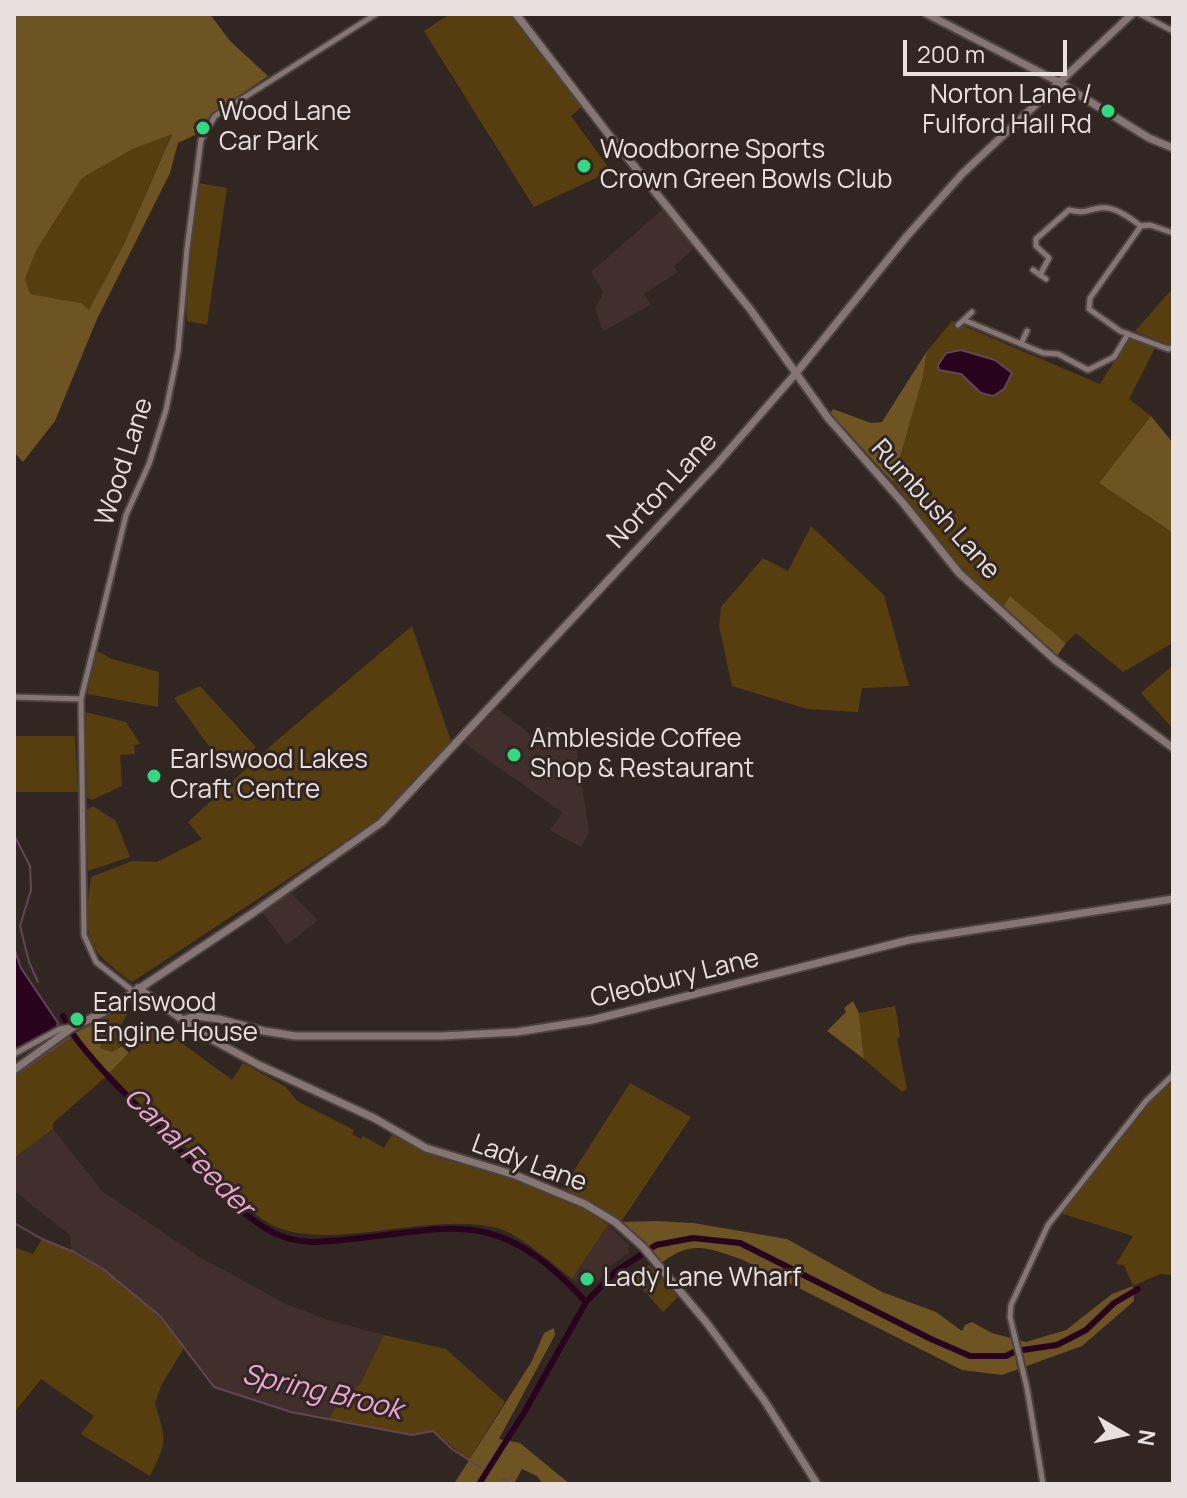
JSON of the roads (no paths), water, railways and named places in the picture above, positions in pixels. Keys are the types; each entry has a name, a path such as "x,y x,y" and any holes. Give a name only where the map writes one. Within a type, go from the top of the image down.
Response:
{"street":[{"name":"Wood Lane","path":"136,989 96,962 84,935 81,699 126,515 149,464 166,410 178,351 187,249 205,130 215,116 376,14"},
{"name":"Rumbush Lane","path":"516,14 797,372 828,418 903,503 959,573 1055,660 1173,748"},
{"path":"927,14 1058,82 1149,138 1173,148"},
{"name":"Norton Lane","path":"14,1070 73,1027 104,1012 253,913 382,822 676,509 797,372 936,202 979,157 1132,14"},
{"path":"1140,14 1173,31"},
{"path":"1040,275 1049,258 1036,246 1036,239 1069,210 1086,213 1099,208 1108,209 1141,226 1150,225 1173,233"},
{"path":"1141,226 1088,304 1089,309 1128,334 1168,349 1173,348"},
{"path":"1033,270 1046,279"},
{"path":"958,325 966,321 972,312"},
{"path":"966,321 1043,353 1058,354 1088,370 1114,357 1128,334"},
{"path":"1021,344 1027,331"},
{"path":"14,697 81,699"},
{"name":"Cleobury Lane","path":"182,1020 196,1016 219,1019 295,1036 442,1036 517,1032 592,1020 909,940 1173,899"},
{"name":"Lady Lane","path":"136,989 259,1065 374,1118 426,1148 515,1175 585,1204 615,1222 643,1247 706,1322 764,1400 817,1484"},
{"path":"14,1054 60,1029 73,1027"},
{"path":"1043,1484 1021,1357 1010,1317 1011,1305 1048,1225 1146,1101 1173,1075"}],"waterway":[{"path":"14,835 30,866 31,890 20,926 29,962 38,982"},
{"name":"Canal Feeder","path":"63,1016 68,1025"},
{"name":"Canal Feeder","path":"67,1024 74,1022"},
{"name":"Canal Feeder","path":"72,1033 107,1075 215,1187 270,1231 311,1242 427,1230 458,1229 488,1233 519,1245 551,1267 586,1302"},
{"path":"14,1076 73,1035"},
{"name":"Spring Brook","path":"14,1223 103,1269 160,1316 214,1387 291,1412 412,1435 433,1431 452,1449 481,1468"},
{"path":"479,1484 525,1411 586,1302 615,1272 656,1245 693,1238 740,1243 970,1356 1006,1356 1016,1351 1057,1345 1086,1330 1114,1303 1138,1289"},
{"name":"Spring Brook","path":"503,1479 512,1484"}],"place":[{"name":"Norton Lane / Fulford Hall Rd","path":"1108,111"},
{"name":"Wood Lane Car Park","path":"203,128"},
{"name":"Woodborne Sports Crown Green Bowls Club","path":"584,166"},
{"name":"Ambleside Coffee Shop & Restaurant","path":"514,755"},
{"name":"Earlswood Lakes Craft Centre","path":"154,776"},
{"name":"Earlswood Engine House","path":"77,1019"},
{"name":"Lady Lane Wharf","path":"587,1279"}]}
